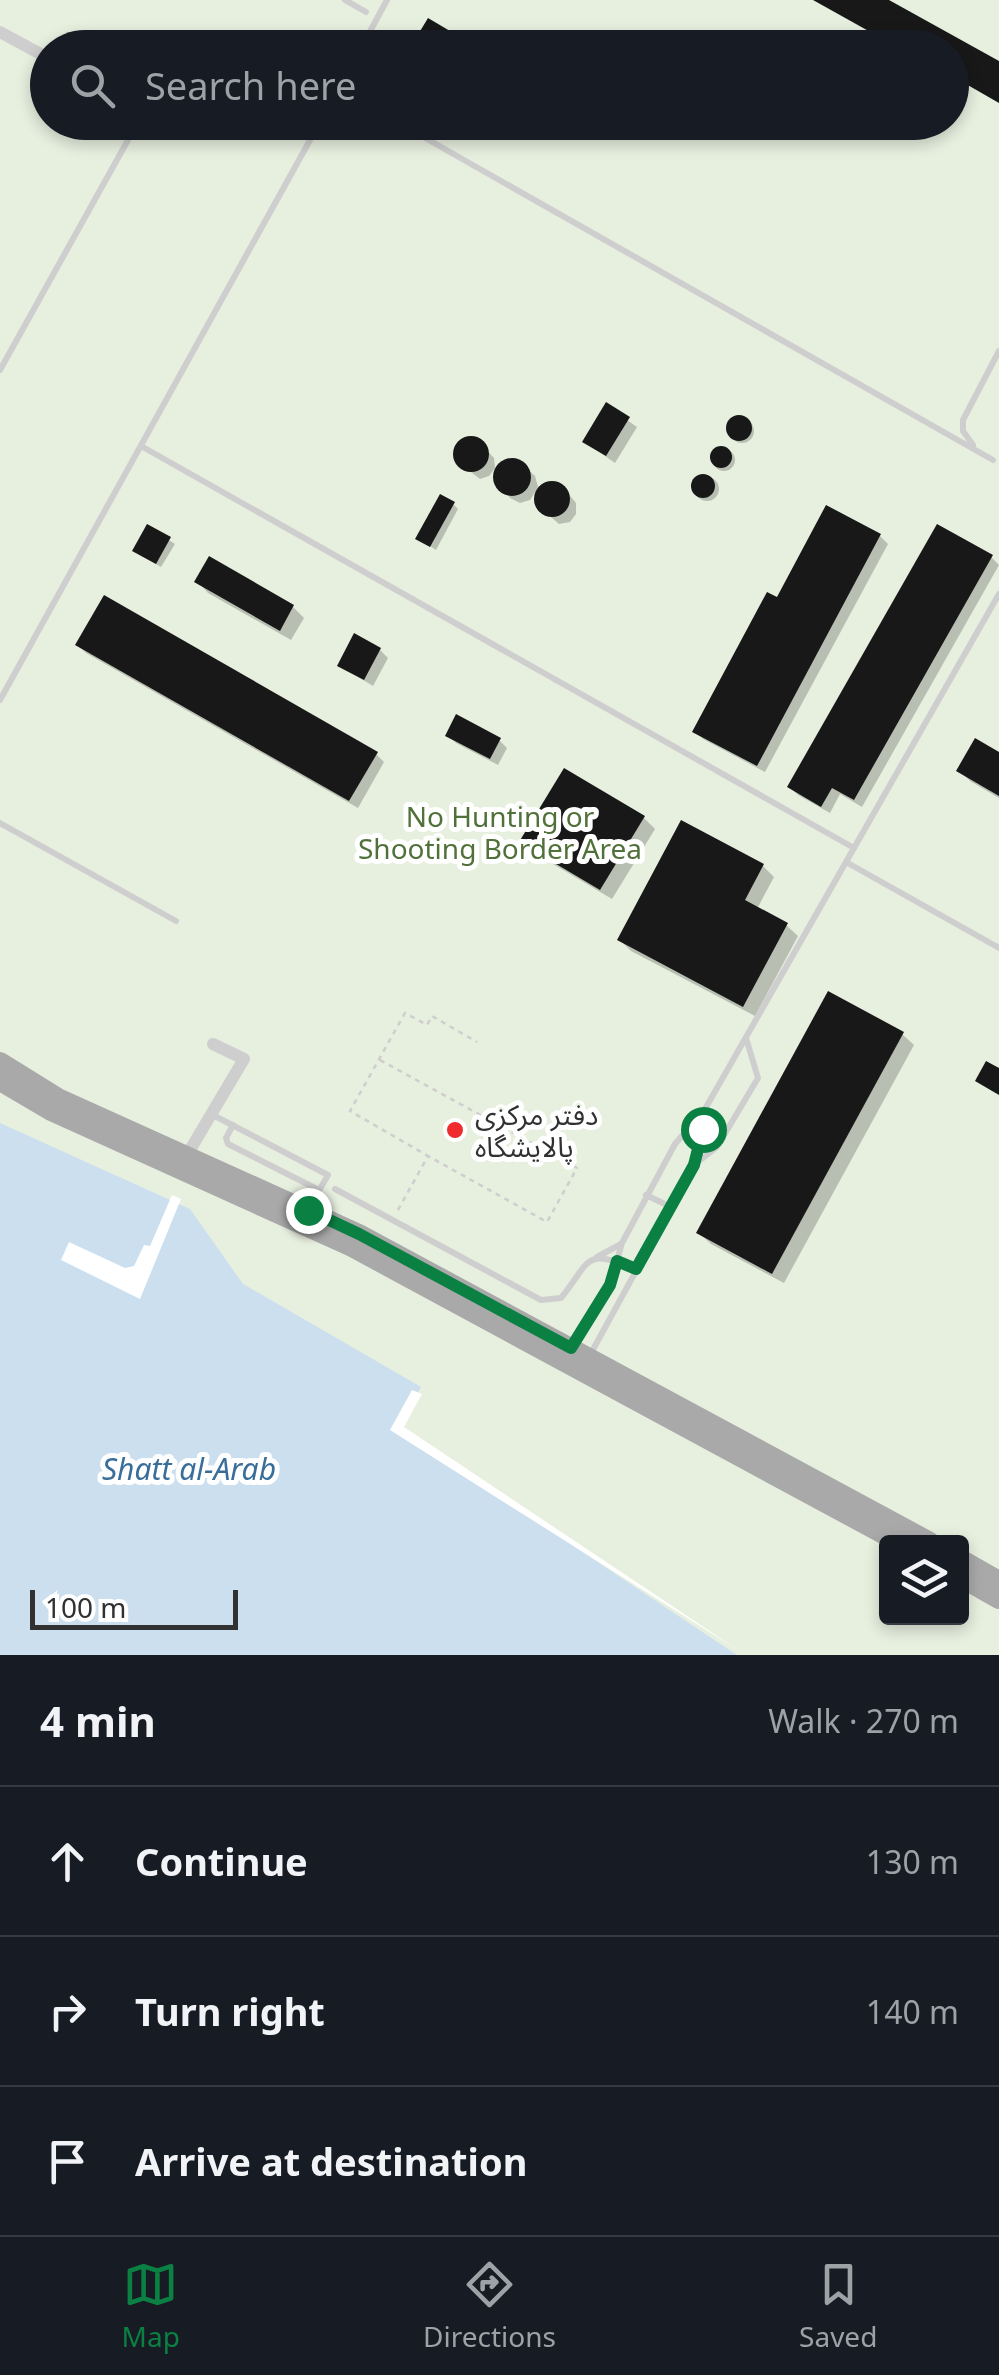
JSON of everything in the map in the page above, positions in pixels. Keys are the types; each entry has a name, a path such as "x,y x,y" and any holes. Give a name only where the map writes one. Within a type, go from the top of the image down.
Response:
{"main road":[{"path":"0,1062 58,1098 359,1234 917,1535"},
{"path":"0,1081 51,1112 352,1247 885,1535"},
{"path":"969,1564 999,1581"},
{"path":"969,1582 999,1599"}],"street":[{"path":"0,32 30,48"},
{"path":"188,1155 244,1060 212,1044"}],"lane":[{"path":"346,0 366,12"},
{"path":"371,30 387,0"},
{"path":"0,370 128,140"},
{"path":"0,700 310,140"},
{"path":"429,140 996,462"},
{"path":"996,462 967,438 963,420 999,351"},
{"path":"141,446 854,848"},
{"path":"580,1353 610,1285 622,1243 646,1195 675,1144 705,1109 999,594"},
{"path":"0,824 176,920"},
{"path":"846,862 999,948"},
{"path":"694,1165 717,1147 758,1078 746,1037"},
{"path":"580,1353 636,1269 694,1165 705,1109"},
{"path":"212,1114 328,1175 308,1210"},
{"path":"233,1126 226,1138 228,1144 319,1190"},
{"path":"335,1190 548,1301 560,1298 577,1270 622,1243"},
{"path":"646,1195 671,1207"},
{"path":"595,1258 606,1257 636,1269"}],"path":[{"path":"380,1060 577,1168 546,1222 350,1111 406,1013 427,1025 432,1016 477,1042"},
{"path":"393,1220 428,1156"}],"green space":[{"name":"No Hunting or Shooting Border Area","path":"0,0 999,0 999,1655 136,1655 0,1564"}],"water":[{"name":"Shatt al-Arab","path":"0,1123 190,1209 243,1284 421,1387 398,1429 737,1655 0,1655"}],"pier":[{"path":"172,1195 181,1199 140,1299 61,1260 69,1242 125,1268 134,1266 144,1245 150,1246"},
{"path":"412,1390 422,1394 404,1427 741,1652 390,1430"}],"building":[{"path":"813,0 889,0 943,30 867,30"},
{"path":"428,18 448,30 421,30"},
{"path":"969,44 999,61 999,103 969,86"},
{"path":"606,402 630,417 606,456 582,442"},
{"path":"739,415 748,419 752,428 748,437 739,441 730,437 726,428 730,419"},
{"path":"471,436 483,442 489,454 483,466 471,472 459,466 453,454 459,442"},
{"path":"721,446 729,449 729,465 721,468 713,465 710,457 713,449"},
{"path":"512,458 525,464 531,477 525,490 512,496 499,490 493,477 499,464"},
{"path":"703,474 715,486 703,498 691,486"},
{"path":"552,481 565,486 570,499 565,512 552,517 539,512 534,499 539,486"},
{"path":"440,494 455,502 430,547 415,539"},
{"path":"826,505 881,534 757,766 692,732 767,592 777,597"},
{"path":"147,524 171,537 156,564 132,551"},
{"path":"937,524 993,555 854,800 832,788 821,807 787,787"},
{"path":"209,556 294,605 280,631 194,582"},
{"path":"104,595 378,752 349,801 75,645"},
{"path":"354,633 381,648 364,680 337,666"},
{"path":"456,714 501,738 490,759 445,736"},
{"path":"975,738 999,752 999,796 956,771"},
{"path":"564,768 645,816 600,890 519,842"},
{"path":"681,820 764,864 745,900 788,923 743,1007 617,940"},
{"path":"828,991 904,1032 772,1274 696,1233"},
{"path":"986,1061 999,1068 999,1095 975,1081"}],"place":[{"name":"دفتر مرکزی پالایشگاه","path":"455,1130"}],"route":[{"path":"308,1210 571,1348 610,1285 617,1261 636,1269 694,1165 703,1129"}]}
